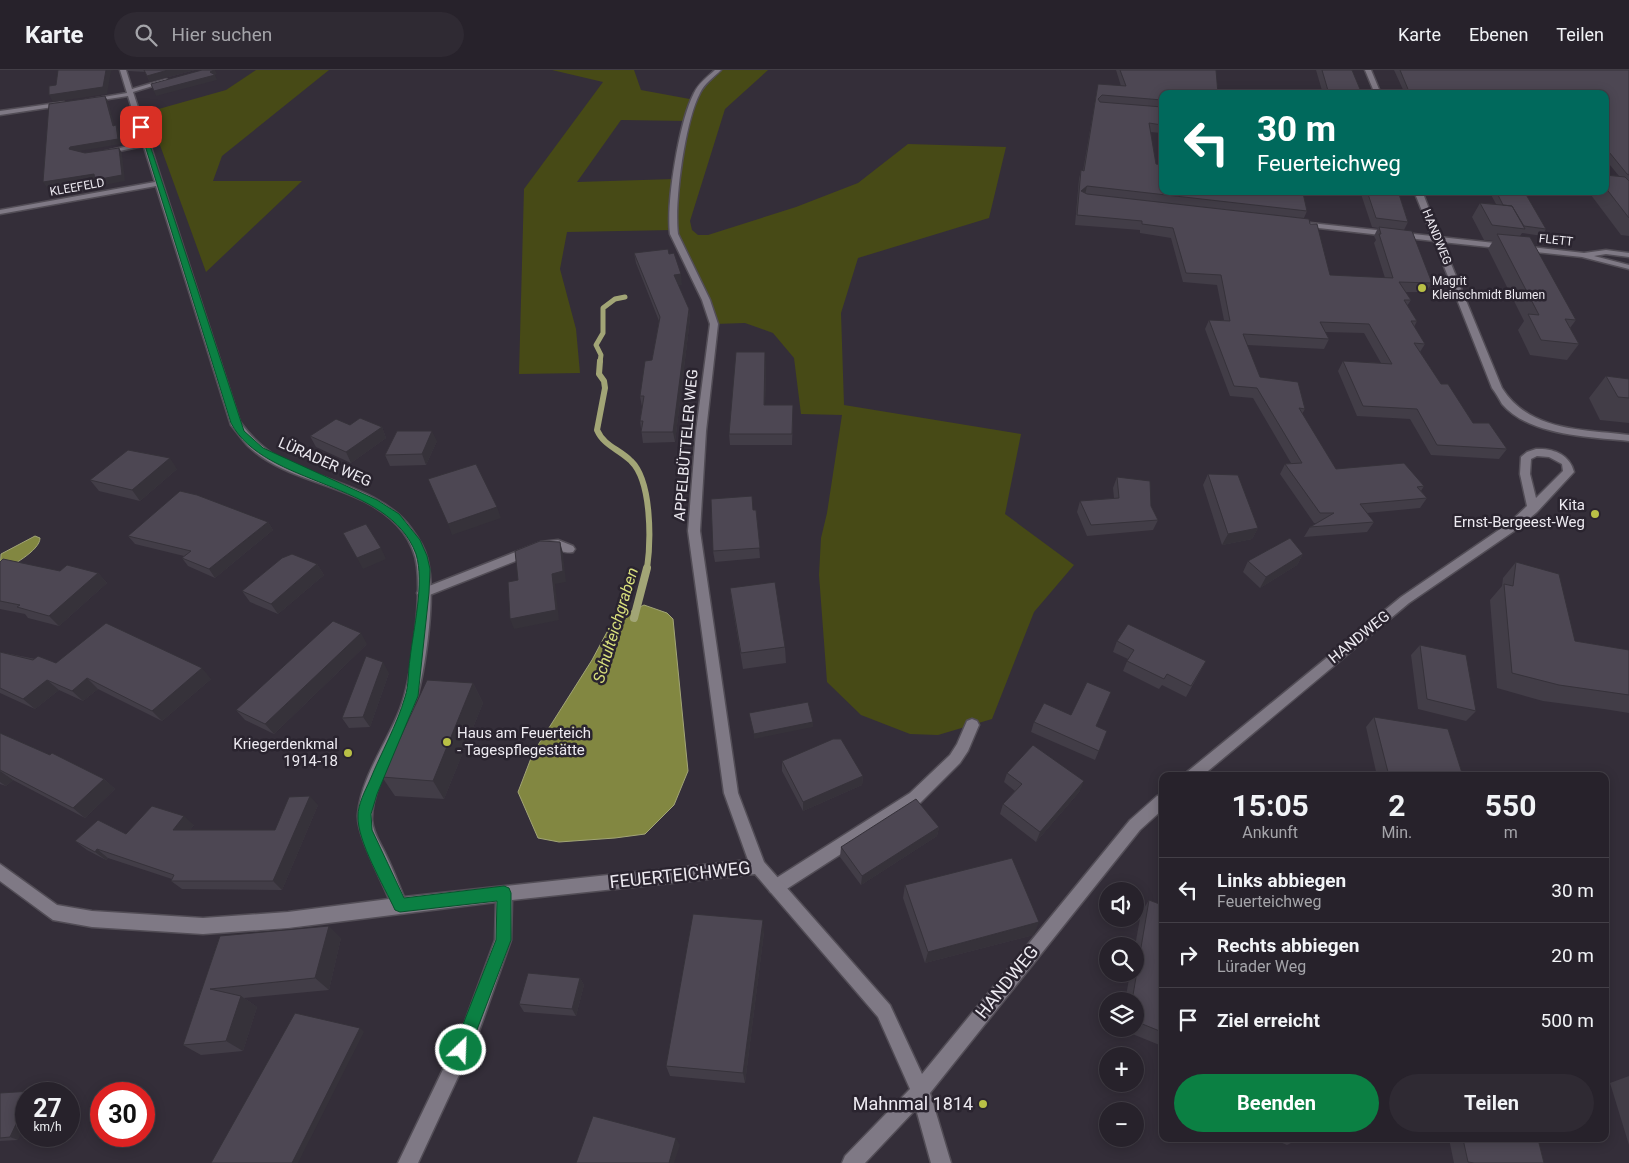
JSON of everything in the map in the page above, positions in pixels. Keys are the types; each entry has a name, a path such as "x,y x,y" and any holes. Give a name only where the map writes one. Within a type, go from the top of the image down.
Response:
{"street":[{"name":"LÜRADER WEG","path":"123,70 235,423 240,432 260,450 373,502 395,516 416,543 422,556 424,569 423,593 412,696 370,794 365,814 366,830 370,843 381,860 400,905"},
{"name":"APPELBÜTTELER WEG","path":"718,70 698,92 674,190 673,230 710,307 714,324 701,431 694,532 731,793 758,866"},
{"path":"1368,70 1376,90"},
{"path":"84,101 130,92 173,79"},
{"path":"0,113 75,102"},
{"path":"99,153 146,144"},
{"name":"KLEEFELD","path":"0,212 158,184"},
{"name":"HANDWEG","path":"1420,195 1500,397 1507,406 1520,416 1551,427 1629,438"},
{"name":"FLETT","path":"1291,223 1582,255 1629,267"},
{"name":"FLETT","path":"1582,255 1606,252 1629,255"},
{"name":"HANDWEG","path":"1197,772 1405,600 1513,526 1533,509 1568,472 1566,463 1553,454 1537,453 1526,457 1525,474 1533,509"},
{"path":"423,593 545,545 558,544 569,549"},
{"path":"776,887 915,798 955,759 963,747 972,725"},
{"name":"HANDWEG","path":"852,1163 920,1090 1135,825 1159,804"},
{"name":"FEUERTEICHWEG","path":"0,870 53,912 92,919 203,926 288,920 504,893 758,866 884,1011 920,1090 941,1163"},
{"path":"408,1163 469,1034 504,940 504,893"}],"shaded area":[{"path":"256,70 329,70 222,156 213,181 302,181 206,272 148,112 226,90"},
{"path":"552,70 634,70 641,90 695,100 697,92 718,70 768,70 725,109 690,221 692,230 698,235 708,235 796,207 858,183 908,144 1006,147 989,218 858,258 841,313 844,405 1021,434 1005,514 1074,565 1034,612 992,719 938,735 910,734 861,715 827,682 819,575 821,538 827,513 842,415 801,414 794,358 773,333 745,323 714,324 673,230 567,232 560,269 576,329 580,373 519,374 524,189 603,82","holes":["621,120 689,121 675,179 577,182"]}],"water":[{"path":"35,536 40,538 35,548 24,558 0,573 1,554"},
{"path":"644,605 667,613 673,619 688,771 674,805 645,834 559,842 538,838 518,792 533,753 617,618"}],"building":[{"path":"58,70 106,70 103,87 49,95 49,86 56,85"},
{"path":"144,70 168,70 147,76"},
{"path":"202,70 214,70 210,72 215,75 154,91 151,84"},
{"path":"1120,70 1216,70 1218,90 1159,90 1159,100 1102,95 1098,99 1100,102 1159,107 1159,125 1149,123 1156,164 1159,164 1159,194 1087,186 1081,191 1087,194 1309,219 1310,224 1317,224 1330,275 1393,278 1379,234 1381,234 1379,227 1412,231 1432,283 1399,282 1411,300 1404,300 1417,321 1411,321 1425,344 1414,343 1441,384 1448,384 1473,423 1489,423 1507,449 1437,445 1417,409 1363,406 1343,361 1392,364 1369,324 1320,322 1329,339 1243,334 1260,377 1298,382 1305,409 1299,408 1336,469 1404,463 1424,486 1417,487 1427,498 1360,504 1374,522 1310,527 1334,513 1320,513 1285,464 1302,463 1257,388 1234,386 1209,320 1230,321 1221,275 1186,273 1173,228 1142,224 1142,221 1077,215 1081,170 1084,171 1098,84 1126,86"},
{"path":"1322,70 1352,70 1360,90 1328,90"},
{"path":"1400,70 1629,70 1629,175 1609,152 1609,90 1408,90"},
{"path":"105,96 113,126 116,125 118,139 70,147 69,149 85,153 119,148 122,175 95,180 94,174 43,182 49,104"},
{"path":"1609,175 1625,177 1629,181 1629,218 1609,192"},
{"path":"1166,195 1303,195 1307,211"},
{"path":"1368,195 1399,195 1408,222 1376,218"},
{"path":"1498,195 1526,195 1546,229 1524,226 1512,206 1503,205"},
{"path":"1480,203 1512,206 1525,229 1492,225"},
{"path":"1497,234 1530,237 1576,320 1565,319 1579,344 1541,340 1528,314 1539,315"},
{"path":"668,249 669,254 674,253 681,274 674,275 689,309 673,432 641,432 643,421 640,421 644,396 640,396 645,361 652,360 660,317 634,253"},
{"path":"736,352 765,352 764,405 793,405 792,434 729,434"},
{"path":"1606,376 1629,379 1629,398 1618,397"},
{"path":"360,418 382,427 346,452 310,436 336,419 350,425"},
{"path":"397,431 432,431 422,454 385,455"},
{"path":"128,450 170,458 132,490 90,480"},
{"path":"476,464 497,507 448,524 428,479"},
{"path":"1208,474 1238,475 1258,528 1228,534"},
{"path":"1117,477 1150,481 1151,506 1158,520 1091,525 1080,501 1119,498"},
{"path":"180,491 197,495 268,522 209,569 182,558 191,551 128,536"},
{"path":"752,496 753,510 756,510 760,548 713,551 711,499"},
{"path":"366,524 381,548 357,558 343,533"},
{"path":"1290,538 1303,554 1266,577 1248,561"},
{"path":"540,541 560,542 563,571 552,574 556,610 510,619 508,582 518,580 515,551"},
{"path":"292,554 317,564 271,604 242,591 282,558"},
{"path":"3,559 60,571 67,565 98,573 49,616 17,607 20,605 0,601 0,562"},
{"path":"1516,562 1559,574 1575,641 1629,650 1629,695 1559,685 1512,673 1504,584 1513,586"},
{"path":"775,582 785,647 741,653 730,588"},
{"path":"333,621 361,633 265,724 236,710"},
{"path":"106,623 202,668 152,711 87,678 72,691 47,680 23,699 0,688 0,652 33,660 38,656 56,663"},
{"path":"1128,624 1206,661 1191,686 1167,674 1164,679 1127,661 1134,650 1117,641"},
{"path":"1420,645 1466,655 1476,711 1427,699"},
{"path":"366,656 383,662 363,717 342,718"},
{"path":"427,680 473,683 433,781 382,777"},
{"path":"1087,682 1111,692 1096,726 1107,731 1099,751 1034,722 1044,703 1071,715"},
{"path":"808,702 813,722 754,734 749,713"},
{"path":"1374,717 1448,729 1462,772 1388,772"},
{"path":"0,733 50,755 52,753 104,779 73,808 0,770"},
{"path":"833,739 841,739 863,776 803,802 782,761"},
{"path":"1033,745 1084,781 1040,832 1003,804 1022,784 1007,773"},
{"path":"310,796 273,881 171,881 174,875 97,849 95,852 75,841 98,820 126,834 152,806 184,816 173,830 275,830 289,797"},
{"path":"916,799 939,827 862,876 841,847"},
{"path":"1012,858 1039,922 928,952 905,885"},
{"path":"1149,900 1159,904 1159,1031 1144,1025 1144,992 1134,992 1135,982 1144,982 1143,937"},
{"path":"693,914 763,920 743,1073 666,1066"},
{"path":"329,926 315,978 210,989 241,996 226,1041 183,1045 220,936"},
{"path":"528,973 580,978 572,1009 519,1004"},
{"path":"295,1013 360,1028 292,1163 211,1163"},
{"path":"15,1092 15,1126 10,1137 0,1138 0,1093"},
{"path":"593,1116 676,1138 669,1163 576,1163"},
{"path":"1464,1142 1539,1142 1544,1163 1474,1163 1468,1162"}],"waterway":[{"name":"Schulteichgraben","path":"600,362 601,355 596,345 603,333 603,308 615,299 625,297"},
{"name":"Schulteichgraben","path":"600,361 599,374 604,381 605,388 597,430 608,444 631,461 638,470 643,482 649,528 647,569"},
{"name":"Schulteichgraben","path":"634,618 647,568"}],"place":[{"name":"Magrit Kleinschmidt Blumen","path":"1422,288"},
{"name":"Kita Ernst-Bergeest-Weg","path":"1595,514"},
{"name":"Haus am Feuerteich - Tagespflegestätte","path":"447,742"},
{"name":"Kriegerdenkmal 1914-18","path":"348,753"},
{"name":"Mahnmal 1814","path":"983,1104"}],"route":[{"path":"141,127 235,423 240,432 260,450 282,462 373,502 395,516 416,543 422,556 424,569 423,593 412,696 370,794 365,814 366,830 370,843 381,860 400,905 504,893 504,940 469,1034 461,1050"}]}
